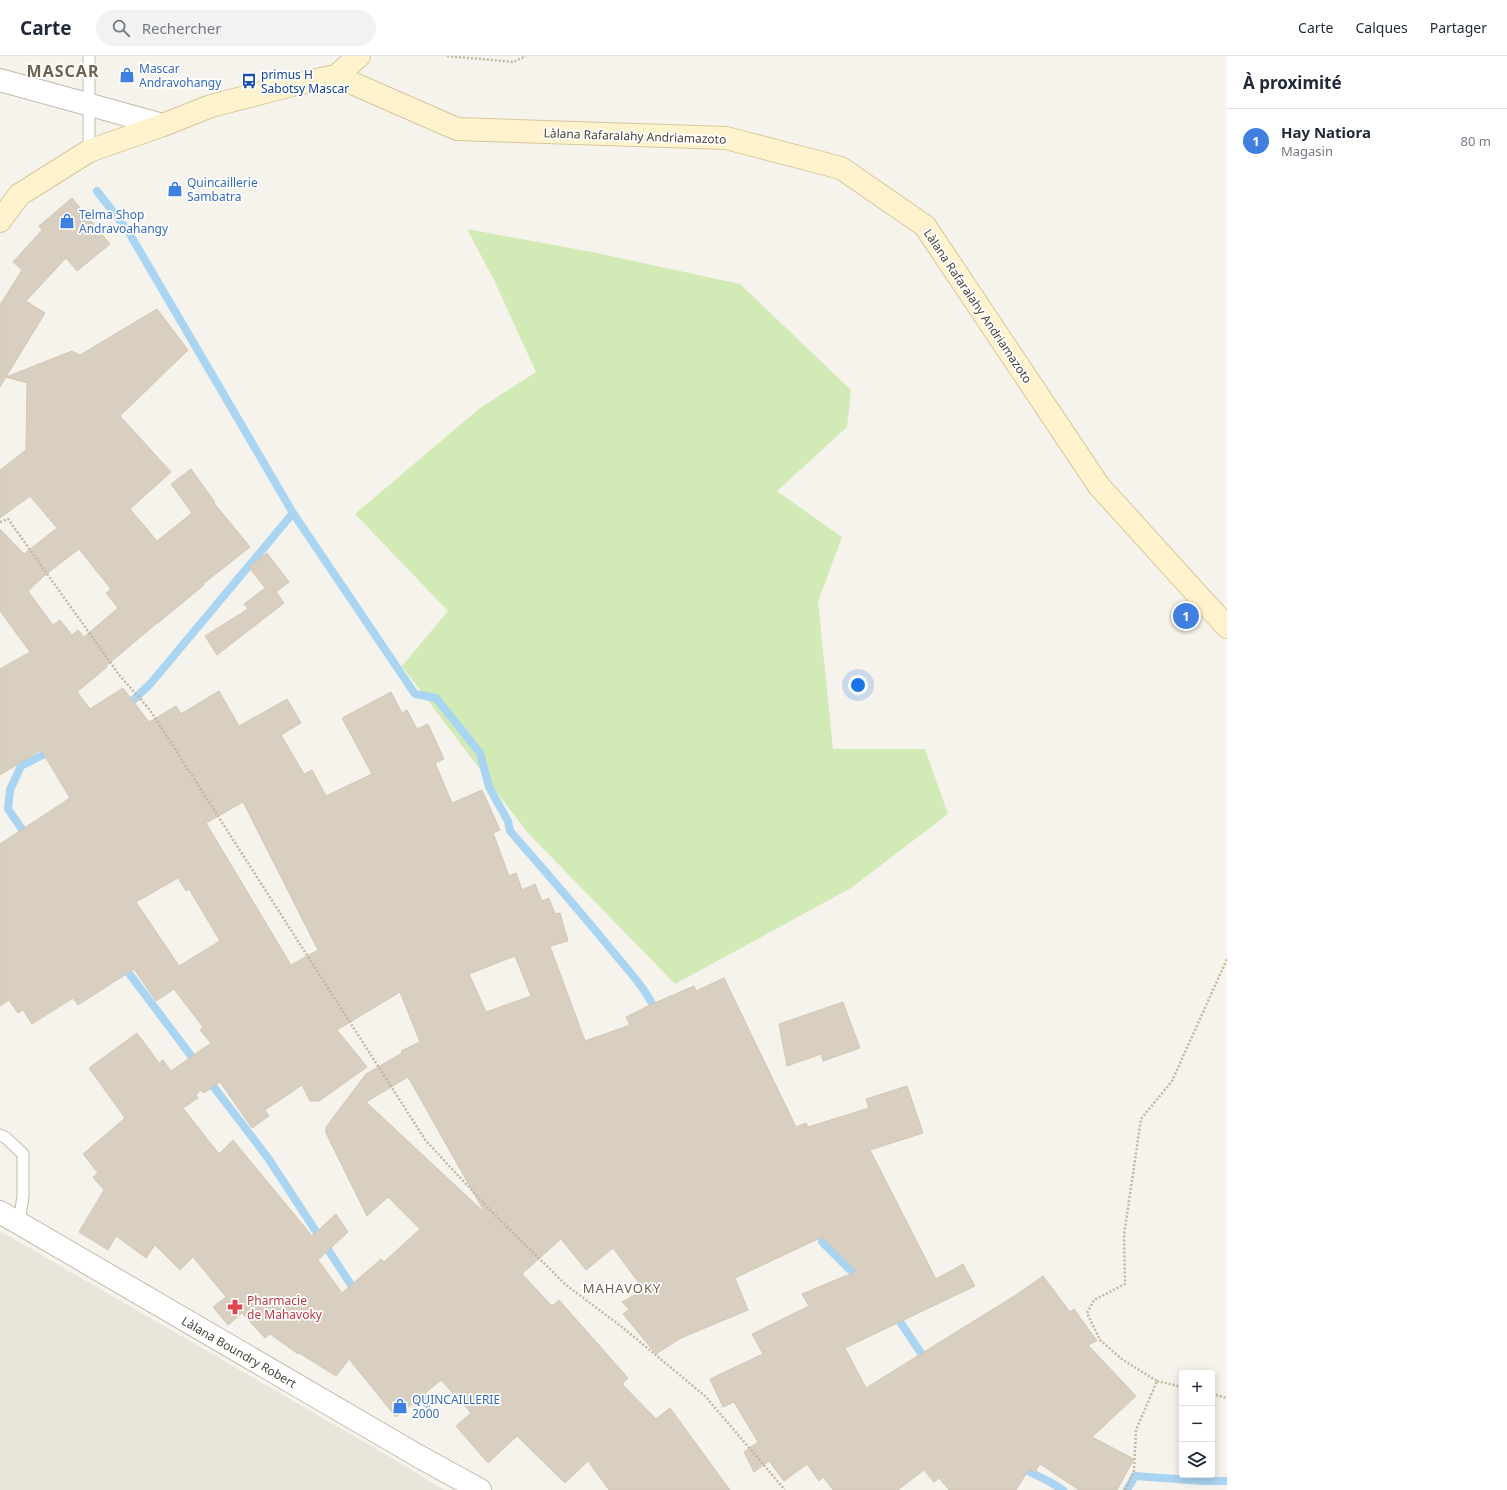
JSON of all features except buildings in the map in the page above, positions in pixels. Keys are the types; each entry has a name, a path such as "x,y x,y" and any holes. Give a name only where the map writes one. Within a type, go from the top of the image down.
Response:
{"main road":[{"path":"0,221 19,195 89,151 163,125 211,106 296,84 336,76 360,56"},
{"name":"Làlana Rafaralahy Andriamazoto","path":"336,76 457,129 726,138 841,168 925,226 1099,486 1227,627"}],"street":[{"path":"0,80 163,125"},
{"name":"Làlana Boundry Robert","path":"0,1212 420,1458 480,1490"}],"lane":[{"path":"89,56 89,151"},
{"path":"0,1135 6,1138 23,1154 23,1196 20,1223"}],"path":[{"path":"447,56 514,62 526,56"},
{"path":"0,522 8,519 120,676 150,710 426,1141 492,1212 566,1285 622,1327 705,1396 786,1490"},
{"path":"1179,1386 1157,1381 1123,1360 1100,1340 1087,1313 1094,1300 1125,1284 1124,1235 1141,1119 1172,1081 1227,959"},
{"path":"1125,1490 1134,1471 1136,1430 1157,1381"},
{"path":"1215,1395 1227,1398"}],"shaded area":[{"path":"0,1231 390,1457 444,1490 0,1490"}],"green space":[{"path":"467,229 592,252 740,284 851,390 847,427 777,491 842,537 818,602 833,749 925,749 948,814 851,888 675,984 527,832 402,666 448,611 355,514 480,408 536,372 494,280"}],"waterway":[{"path":"97,191 128,231 293,513 151,683 125,708"},
{"path":"293,513 415,694 436,698 480,753 489,787 508,821 510,831 573,903 636,979 648,996 657,1014"},
{"path":"28,838 8,809 10,790 21,766 53,750"},
{"path":"122,964 198,1065"},
{"path":"207,1078 268,1158 357,1294"},
{"path":"819,1228 823,1233 822,1242 849,1269 859,1271 865,1278"},
{"path":"894,1313 927,1362"},
{"path":"417,1388 427,1404"},
{"path":"1018,1466 1063,1490"},
{"path":"1127,1490 1135,1476 1203,1481 1227,1481"}],"place":[{"name":"Mascar Andravohangy","path":"127,75"},
{"name":"primus H Sabotsy Mascar","path":"249,81"},
{"name":"Quincaillerie Sambatra","path":"175,189"},
{"name":"Telma Shop Andravoahangy","path":"67,221"},
{"name":"Hay Natiora","path":"1186,616"},
{"name":"Pharmacie de Mahavoky","path":"235,1307"},
{"name":"QUINCAILLERIE 2000","path":"400,1406"}],"district":[{"name":"MASCAR","path":"63,71"},
{"name":"MAHAVOKY","path":"622,1288"}]}
